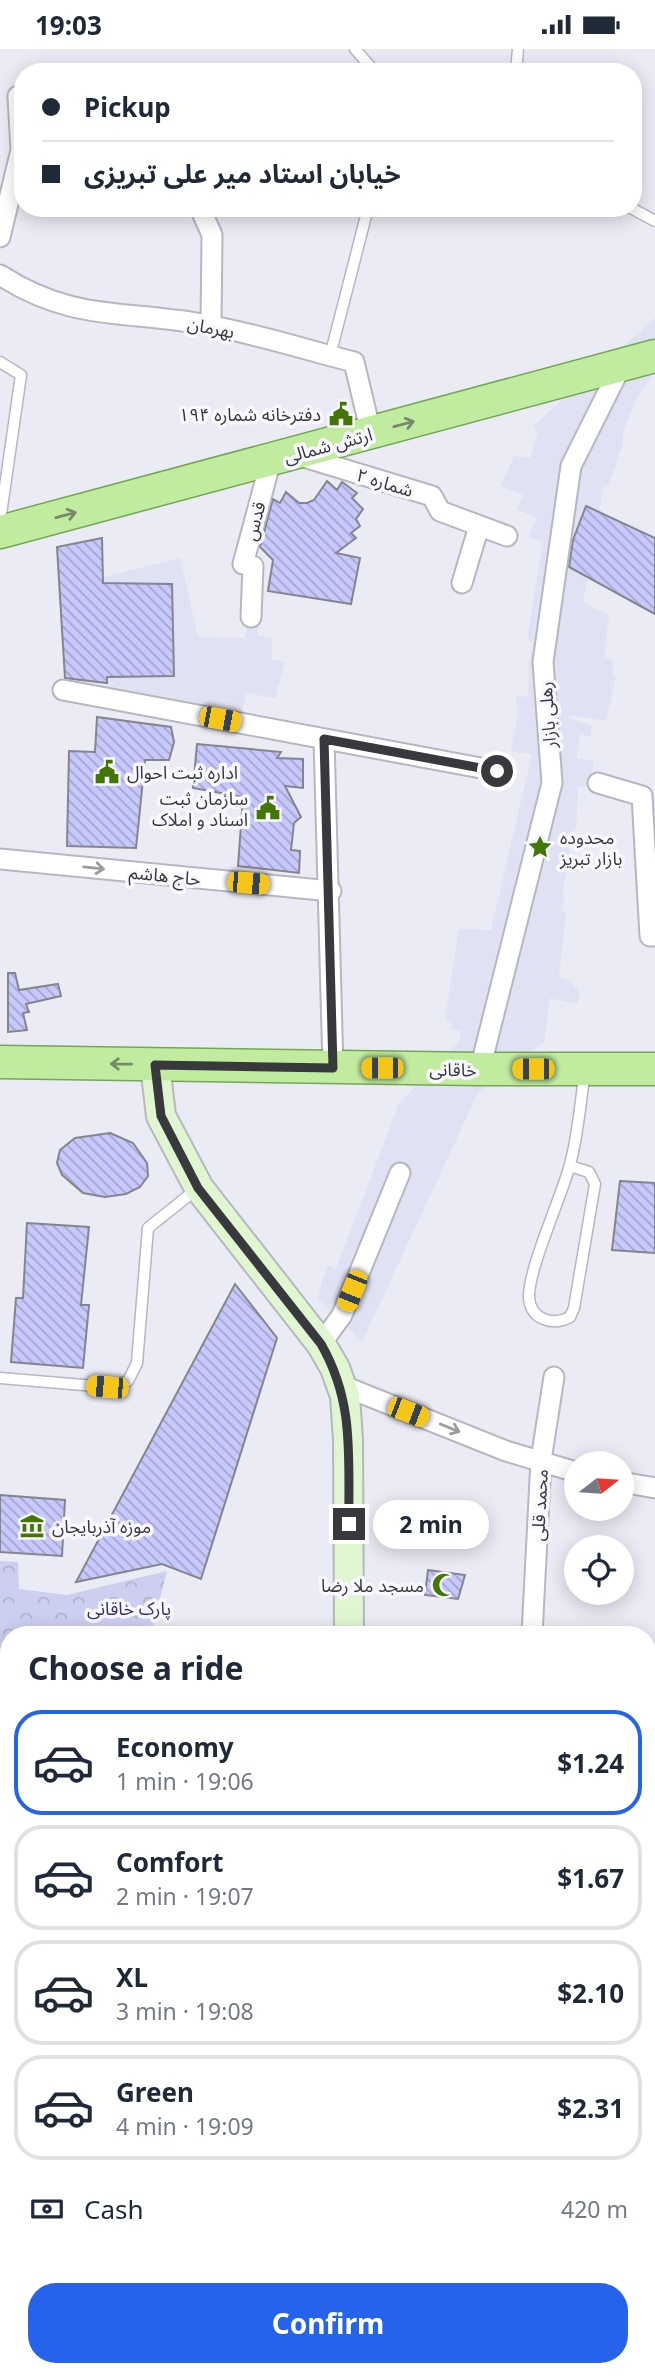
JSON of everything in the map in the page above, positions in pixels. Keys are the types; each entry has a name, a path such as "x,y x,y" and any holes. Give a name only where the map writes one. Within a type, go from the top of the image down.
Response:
{"main road":[{"name":"ارتش شمالی","path":"0,532 655,356"},
{"name":"خاقانی","path":"0,1062 333,1068 655,1069"}],"street":[{"path":"0,237 14,188"},
{"path":"204,217 212,235 211,325"},
{"name":"بهرمان","path":"0,275 32,294 64,306 103,315 211,325 354,362 371,433"},
{"name":"رهلی بازار","path":"480,1069 552,783 543,662 571,466 621,366"},
{"name":"شماره ۲","path":"282,457 432,496 440,511 507,536"},
{"name":"قدس","path":"251,617 253,566 243,564 282,457"},
{"path":"462,583 479,526"},
{"path":"63,690 497,771"},
{"path":"324,739 331,891 333,1068"},
{"path":"598,783 642,796 651,872 650,936 655,936"},
{"name":"حاج هاشم","path":"0,859 331,891"},
{"path":"155,1065 161,1116 198,1188 321,1344 345,1396 348,1440 349,1626"},
{"path":"321,1344 342,1315 400,1173"},
{"name":"محمد قلی","path":"532,1626 541,1460 554,1377"},
{"path":"341,1385 506,1451 564,1468"},
{"path":"634,1484 655,1488"}],"lane":[{"path":"355,49 367,63"},
{"path":"330,356 367,217"},
{"path":"0,362 21,375 0,520"},
{"path":"570,1166 589,1173 595,1184 574,1308 569,1317 552,1322 532,1310 530,1285 570,1166 585,1069"},
{"path":"0,1378 107,1387 128,1381 137,1363 148,1228 198,1188"}],"shaded area":[{"name":"محدوده بازار تبریز","path":"655,318 655,371 637,398 623,432 623,443 609,485 603,489 583,602 609,615 604,656 613,661 613,676 616,676 606,721 569,715 569,718 592,726 590,737 580,734 577,759 594,760 589,787 578,787 576,828 573,829 562,898 565,899 561,911 566,912 559,977 570,981 580,992 577,1004 550,998 544,1042 478,1093 362,1342 318,1299 323,1278 328,1265 336,1269 399,1103 459,1042 461,1031 451,1030 452,1024 445,1019 459,929 491,930 532,754 511,751 518,713 516,696 528,697 533,642 527,640 543,542 529,537 536,517 517,510 523,495 501,486 514,456 530,458 538,432 533,426"},
{"path":"180,558 198,637 245,638 248,620 259,621 258,636 272,638 272,659 285,662 275,698 246,693 241,716 108,694 103,577"}],"green space":[{"name":"پارک خاقانی","path":"0,1561 18,1562 19,1589 67,1595 167,1571 153,1626 0,1626"}],"building":[{"path":"327,481 337,490 342,482 357,493 352,498 363,509 356,519 360,526 351,533 356,538 336,553 360,558 351,604 268,591 273,560 260,547 273,499 280,503 286,492 299,503 307,503 314,500"},
{"path":"586,506 655,538 655,614 569,567 573,540"},
{"path":"102,538 103,583 172,584 174,676 107,677 107,683 65,678 57,547"},
{"name":"اداره ثبت احوال","path":"97,717 171,727 174,742 169,760 145,760 136,848 67,846 69,751 95,752"},
{"name":"سازمان ثبت اسناد و املاک","path":"197,744 281,752 277,758 303,759 303,788 285,786 301,817 294,823 291,850 300,851 299,873 238,866 243,797 193,788"},
{"path":"8,973 15,973 19,990 58,984 61,996 26,1004 29,1012 23,1013 27,1030 8,1032"},
{"path":"110,1133 133,1143 147,1163 148,1176 140,1187 126,1194 105,1197 83,1193 62,1175 57,1163 60,1150 75,1138"},
{"path":"620,1181 655,1183 655,1253 612,1250"},
{"path":"27,1223 89,1227 81,1305 89,1305 83,1368 11,1362 16,1298 23,1298"},
{"path":"235,1284 277,1338 201,1579 162,1564 76,1582"},
{"name":"موزه آذربایجان","path":"0,1495 65,1500 62,1556 0,1552"},
{"name":"مسجد ملا رضا","path":"428,1570 465,1575 458,1599 425,1595"}],"place":[{"name":"دفترخانه شماره ۱۹۴","path":"341,414"},
{"name":"اداره ثبت احوال","path":"107,772"},
{"name":"سازمان ثبت اسناد و املاک","path":"268,808"},
{"name":"محدوده بازار تبریز","path":"540,847"},
{"name":"موزه آذربایجان","path":"32,1526"},
{"name":"مسجد ملا رضا","path":"444,1585"}],"route":[{"path":"349,1524 345,1396 335,1368 321,1344 198,1188 161,1116 155,1065 333,1068 331,891 324,739 497,771"}]}
